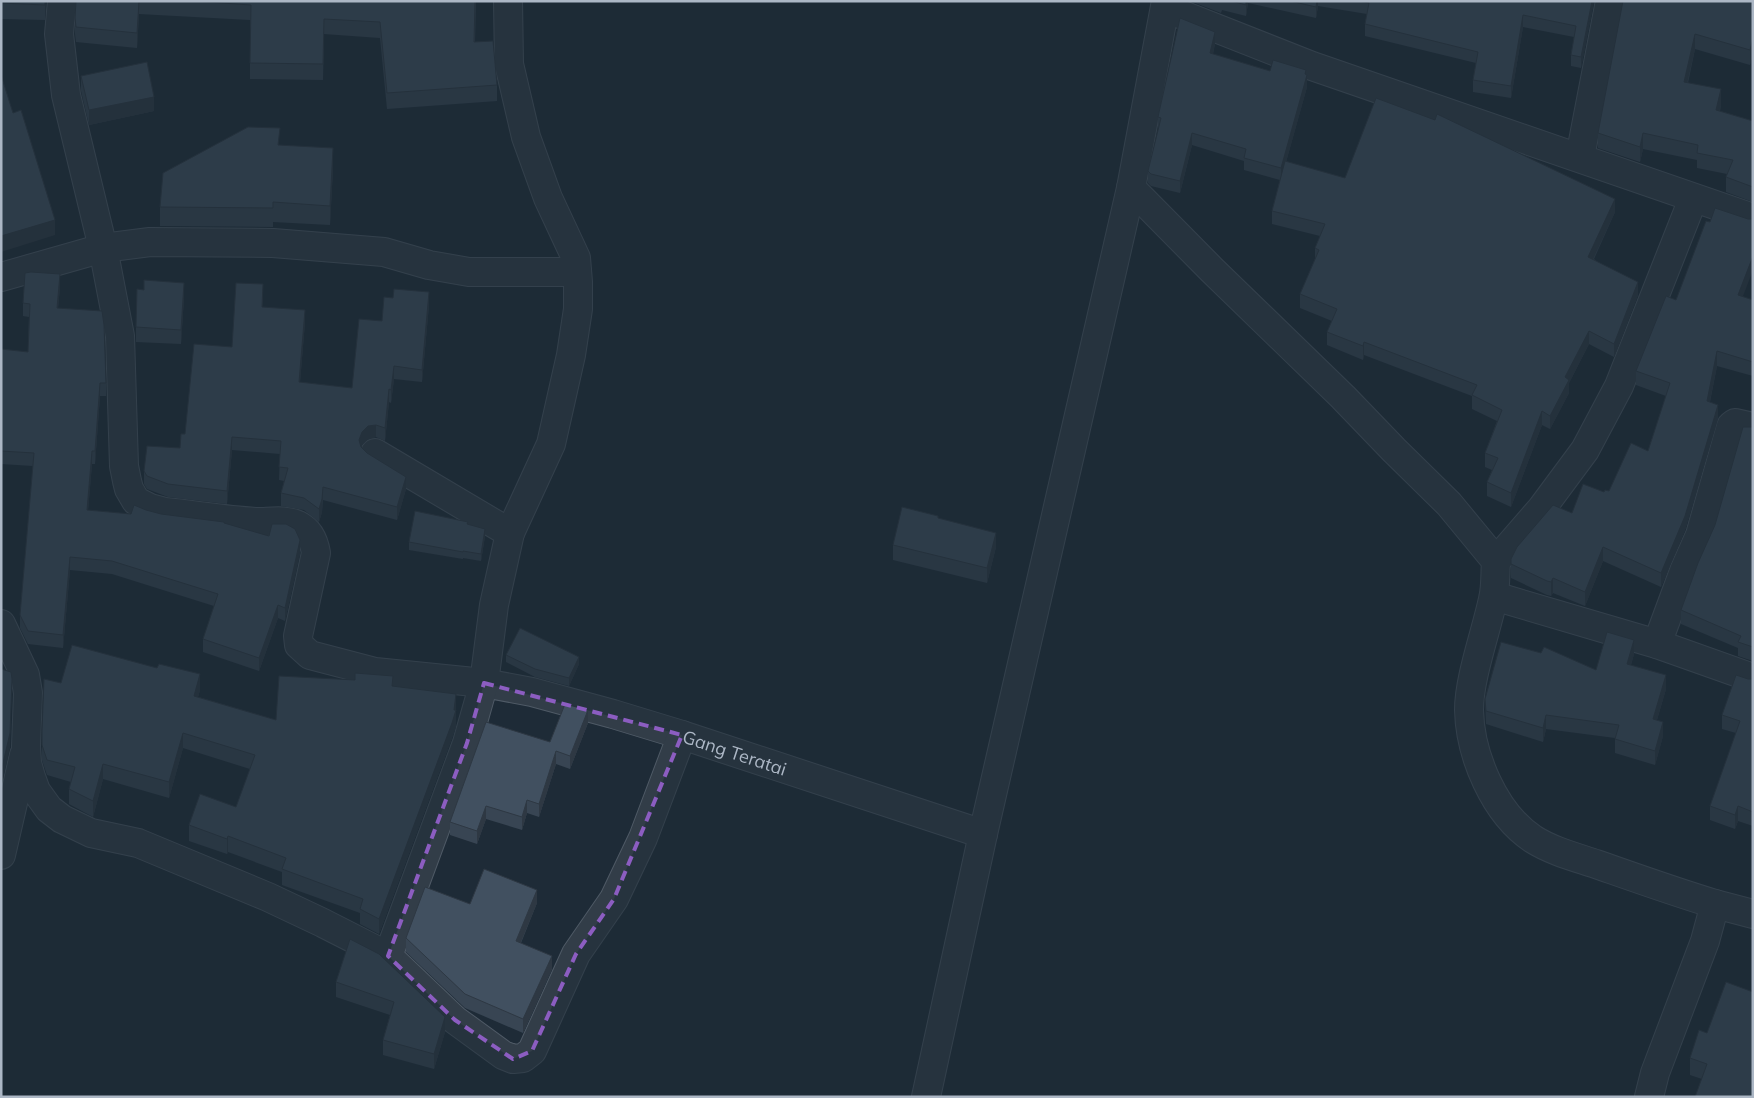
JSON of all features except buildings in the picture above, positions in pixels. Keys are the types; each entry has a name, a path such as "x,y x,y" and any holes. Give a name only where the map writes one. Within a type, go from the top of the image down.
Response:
{"street":[{"name":"Gang Teratai","path":"62,1 59,34 66,95 103,248 120,336 124,466 128,489 132,496 144,505 165,512 257,522 284,522 297,524 308,533 314,543 316,553 298,636 299,645 310,655 375,672 484,683 532,692 682,735 983,834"},
{"path":"388,956 467,743 484,683 494,605 510,533 551,444 571,355 578,309 576,258 548,198 526,137 509,64 508,1"},
{"path":"1580,157 1610,1"},
{"path":"926,1097 983,834 1131,188 1166,5 1312,66 1580,157 1693,199 1753,218"},
{"path":"1131,188 1449,504 1496,561"},
{"path":"1693,199 1619,386 1585,450 1542,508 1496,561 1494,596 1474,678 1469,709 1475,750 1485,779 1498,801 1514,822 1533,838 1553,848 1669,890 1753,914"},
{"path":"1,277 103,248 150,242 273,244 384,252 429,265 469,272 577,272"},
{"path":"1657,644 1684,571 1700,536 1731,426 1735,423 1753,427"},
{"path":"376,453 510,533"},
{"path":"1494,596 1657,644 1753,678"},
{"path":"1,624 18,659 28,693 27,763 36,791 49,809 62,819 91,833 138,843 268,896 388,956 455,1020 503,1055 513,1059 523,1058 532,1051 576,954 614,900 643,838 682,735"},
{"path":"1,855 26,746"},
{"path":"1649,1097 1655,1073 1705,941 1715,904"}],"highlighted area":[{"path":"484,683 682,735 614,899 576,954 532,1051 513,1059 455,1020 388,956 467,743"}]}
